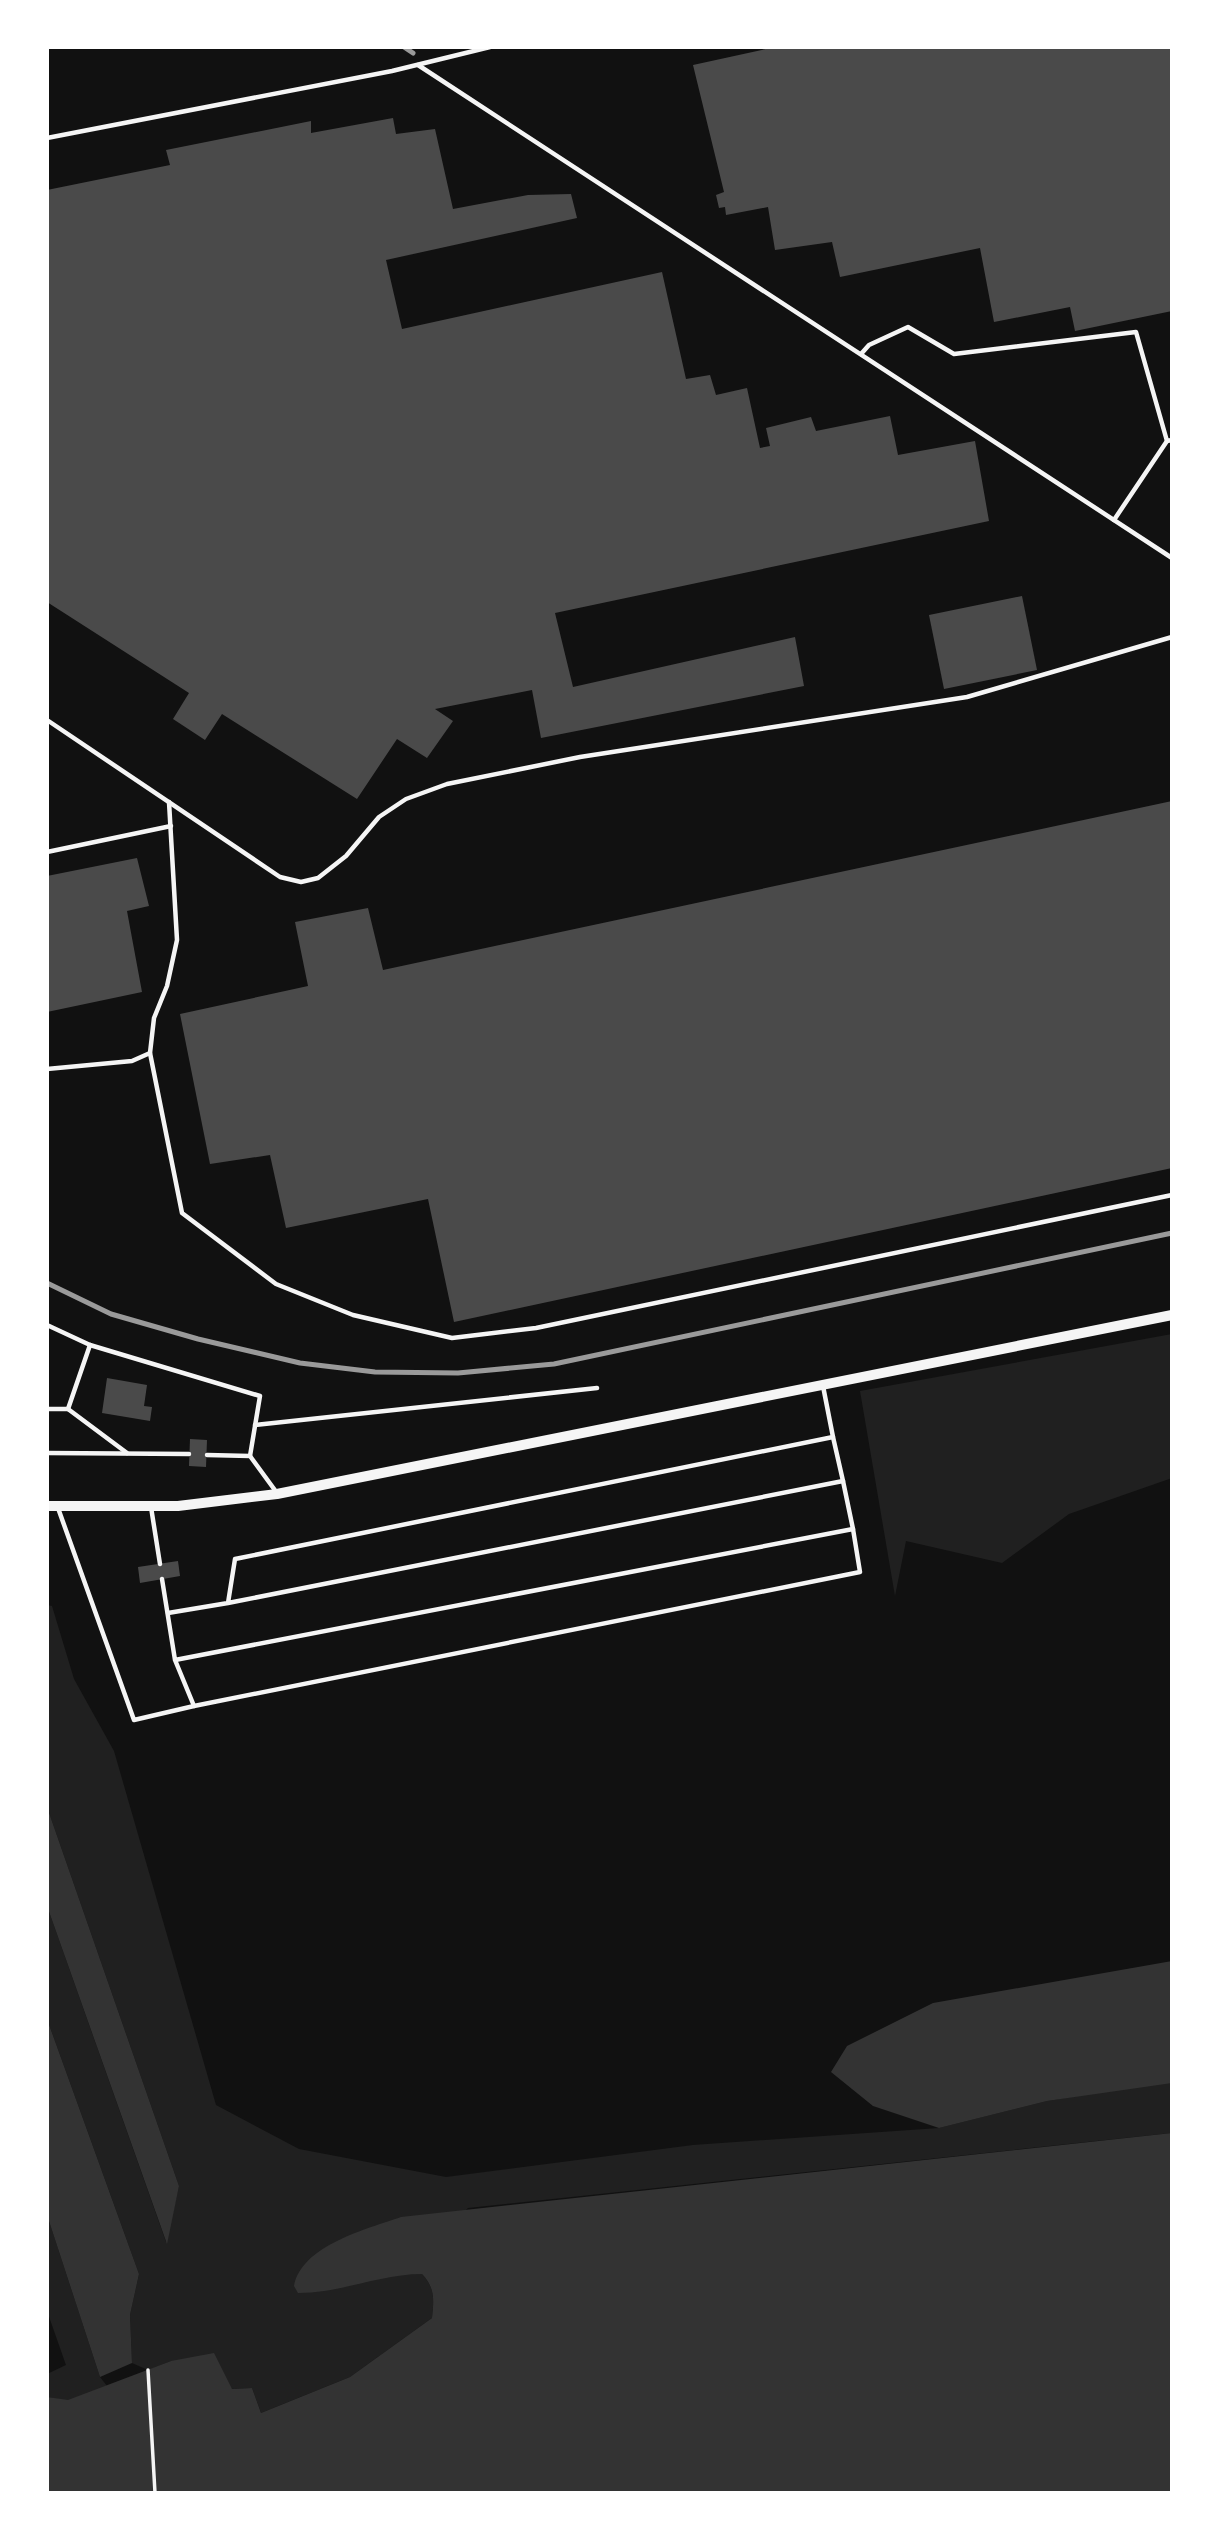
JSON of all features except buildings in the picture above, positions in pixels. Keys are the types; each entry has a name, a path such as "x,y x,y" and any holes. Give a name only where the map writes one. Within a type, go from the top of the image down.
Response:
{"street":[{"path":"52,1506 151,1506 228,1502 277,1494 1172,1315"}],"lane":[{"path":"47,138 418,65 490,47"},
{"path":"418,65 1172,558"},
{"path":"861,354 869,345 908,327 954,354 1136,332 1169,440 1114,520"},
{"path":"47,719 280,877 301,882 318,878 346,856 379,817 406,799 447,784 580,757 967,697 1172,637"},
{"path":"169,802 177,940 167,986 154,1018 150,1053 182,1213 276,1284 353,1315 452,1338 536,1328 1172,1195"},
{"path":"47,852 170,826"},
{"path":"47,1069 132,1061 150,1053"},
{"path":"47,1325 90,1345 260,1395 250,1456 277,1494"},
{"path":"68,1409 90,1345"},
{"path":"52,1506 134,1720 860,1572 822,1385"},
{"path":"255,1425 597,1388"},
{"path":"47,1409 68,1409 128,1454"},
{"path":"228,1603 235,1559 833,1437"},
{"path":"47,1453 190,1454"},
{"path":"207,1455 250,1456"},
{"path":"168,1613 842,1481"},
{"path":"151,1506 160,1564"},
{"path":"175,1660 853,1529"},
{"path":"163,1579 175,1660 194,1706"}],"path":[{"path":"148,2370 155,2493"}],"shaded area":[{"path":"1172,1334 1172,1478 1069,1514 1002,1563 906,1541 895,1596 860,1391"},
{"path":"47,1605 52,1606 74,1679 114,1751 216,2105 299,2149 446,2177 693,2145 939,2128 1047,2101 1157,2083 1172,2083 1172,2133 468,2208 397,2274 422,2274 426,2279 433,2294 432,2318 350,2377 261,2413 252,2388 232,2389 171,2361 148,2370 132,2363 130,2315 139,2274 47,2019 47,1906 166,2242 179,2186 47,1807"},
{"path":"47,1807 179,2186 167,2244 47,1906"},
{"path":"1172,1961 1172,2083 1047,2101 939,2128 873,2106 831,2072 847,2046 933,2003"},
{"path":"47,2019 139,2274 130,2315 132,2363 100,2377 47,2215"},
{"path":"1172,2133 1172,2493 47,2493 47,2397 68,2400 171,2361 214,2353 232,2389 252,2388 261,2413 350,2377 432,2318 433,2294 422,2274 391,2277 314,2292 298,2293 294,2286 309,2260 322,2249 354,2233 401,2217"},
{"path":"47,2215 100,2377 107,2386 68,2401 47,2397 47,2374 66,2365 47,2311"}],"railway":[{"path":"404,47 413,53"},
{"path":"47,1283 111,1314 198,1339 300,1363 375,1372 458,1373 554,1364 1172,1233"}]}
